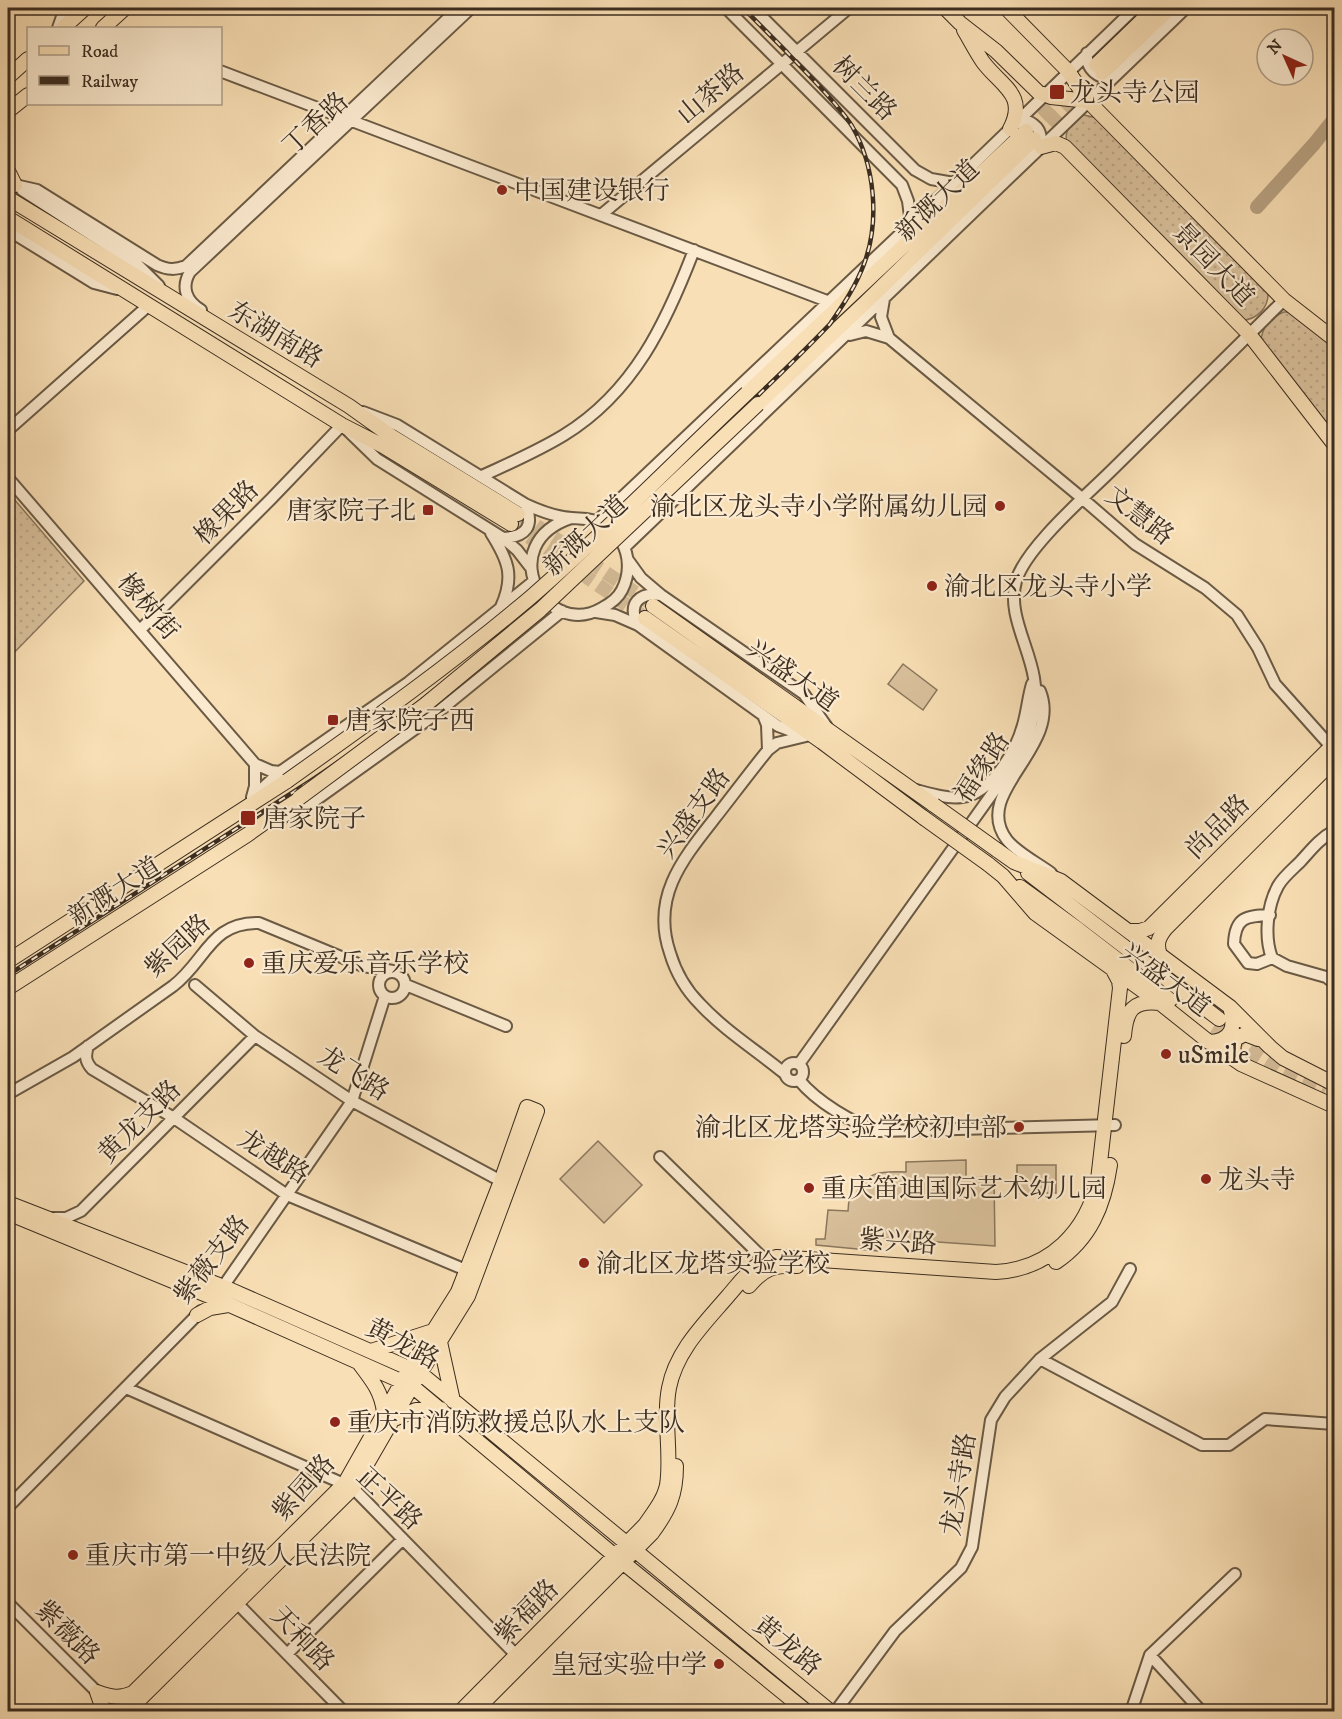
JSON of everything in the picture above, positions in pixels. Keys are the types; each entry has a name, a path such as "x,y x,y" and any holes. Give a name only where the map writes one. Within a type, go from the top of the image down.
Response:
{"main road":[{"path":"64,27 85,8"},
{"path":"111,26 125,8"},
{"path":"111,26 131,8"},
{"path":"945,8 996,51 1032,87 1044,95 1088,101"},
{"name":"景园大道","path":"1006,8 1068,71 1088,101 1284,300 1335,339"},
{"name":"新溉大道","path":"1104,72 1155,8"},
{"name":"新溉大道","path":"1104,72 1170,8"},
{"path":"960,23 983,62 1014,98 1017,111 1010,129"},
{"path":"8,77 27,60"},
{"path":"8,111 24,99"},
{"path":"8,116 24,99"},
{"name":"景园大道","path":"1034,139 1065,147 1249,334 1335,444"},
{"name":"新溉大道","path":"8,961 237,813 283,776 416,690 529,598 574,558 747,393 1034,139"},
{"name":"新溉大道","path":"8,988 247,835 425,705 540,610 865,303 1034,139"},
{"path":"8,171 10,188"},
{"name":"东湖南路","path":"10,188 169,297 349,406 391,436 518,514"},
{"name":"东湖南路","path":"8,218 342,425 518,514"},
{"name":"兴盛大道","path":"649,611 827,737 912,789 1014,862 1061,880 1230,1007 1270,1047 1290,1062 1335,1084"},
{"name":"兴盛大道","path":"827,737 924,818 1003,876 1035,913 1210,1036 1241,1064 1335,1106"},
{"name":"尚品路","path":"1128,931 1140,932 1149,928 1334,750"},
{"name":"尚品路","path":"1160,955 1157,946 1159,937 1166,928 1334,750"},
{"path":"1014,862 1220,1019"},
{"path":"1003,876 1079,930 1210,1036 1225,1038 1230,1032 1233,1018 1230,1007"},
{"name":"紫兴路","path":"1110,1125 1120,988 1112,968"},
{"name":"紫兴路","path":"768,1263 777,1257 795,1257 996,1272 1008,1271 1046,1258 1069,1240 1085,1218 1095,1194 1110,1125 1128,1013 1137,1005 1149,1002 1160,1003"},
{"path":"1241,1064 1233,1050 1235,1040 1239,1036 1251,1035 1270,1047"},
{"name":"紫园路","path":"122,1712 140,1699 234,1600 349,1486 436,1336 458,1292 532,1109 468,1296 436,1336"},
{"name":"黄龙路","path":"8,1203 224,1287 415,1370 833,1712"},
{"name":"黄龙路","path":"8,1214 214,1298 407,1384 441,1409 601,1545 807,1712"},
{"path":"630,1548 658,1507 667,1485 668,1389 675,1365 700,1328 751,1270 768,1263"},
{"path":"197,1316 210,1308 230,1305"},
{"path":"371,1351 436,1336 453,1401"},
{"path":"358,1362 378,1389 389,1416 416,1410 441,1409"},
{"path":"601,1545 605,1556 602,1569"},
{"name":"紫福路","path":"460,1712 520,1659 630,1548"},
{"name":"紫福路","path":"474,1712 602,1569 619,1559"},
{"name":"紫园路","path":"97,1692 122,1698 133,1693 234,1600"},
{"path":"97,1692 104,1712"}],"street":[{"path":"58,27 65,8"},
{"name":"丁香路","path":"188,269 347,119 459,8"},
{"name":"丁香路","path":"347,119 471,8"},
{"path":"726,8 902,185 908,201 911,224"},
{"name":"树兰路","path":"753,8 915,170 931,179 954,183"},
{"name":"山茶路","path":"601,215 849,8"},
{"name":"新溉大道","path":"597,521 1135,8"},
{"name":"新溉大道","path":"625,547 884,299 1034,139 1088,101 1104,72 1186,8"},
{"path":"1087,53 1089,67 1096,75 1104,78 1104,72"},
{"path":"222,72 827,301"},
{"path":"1010,129 1025,120 1033,123 1042,137 1034,139"},
{"path":"10,188 166,269 188,269 185,289 192,303 233,331 252,348"},
{"path":"8,230 94,283 125,290"},
{"path":"98,234 138,265 169,297"},
{"path":"98,234 138,265"},
{"path":"114,245 131,251"},
{"path":"482,476 566,434 622,385 658,334 694,250"},
{"path":"884,299 881,317 889,338"},
{"name":"福缘路","path":"784,1072 790,1063 799,1064 1019,756 1032,728 1036,702 1034,678 1014,602 1016,584 1023,564 1030,553 1284,300"},
{"path":"8,430 149,305"},
{"path":"847,335 866,331 889,338"},
{"name":"文慧路","path":"889,338 1134,544 1205,588 1237,615 1258,648 1275,684 1334,750"},
{"path":"349,406 397,425 482,476 518,514 584,518 609,527 625,547 628,560 627,576 621,591 610,604 596,612 583,615 562,611 541,596 531,568 538,541 547,530 571,518"},
{"path":"342,425 376,459 503,538 517,550 531,568"},
{"name":"橡果路","path":"140,630 272,499 342,425"},
{"name":"橡树街","path":"8,478 255,764"},
{"path":"634,486 630,497 632,507 640,515 651,516 662,512"},
{"path":"503,538 514,537 524,532 530,524 529,513 518,514"},
{"path":"489,529 503,552 509,570 509,590 500,610 510,609 519,612 527,623 526,642"},
{"path":"628,560 641,578 649,611 762,714 778,726 806,736"},
{"name":"新溉大道","path":"237,813 251,800 409,682 534,581"},
{"name":"新溉大道","path":"247,835 306,807 433,716 562,611"},
{"path":"596,612 615,615 649,611 804,694 827,737"},
{"path":"912,789 945,797 962,798 977,794 989,784 1011,752 1023,725 1027,700 1034,678"},
{"path":"1034,678 1043,708 1039,731 1026,759 1003,792 997,807 998,825 1008,842 1061,880"},
{"path":"762,714 767,725 768,750"},
{"path":"768,750 777,743 806,736 827,737"},
{"name":"兴盛支路","path":"768,750 689,852 678,870 669,890 663,926 675,968 689,991 712,1015 784,1072"},
{"path":"251,800 255,786 255,764 283,776"},
{"path":"1335,831 1327,834 1311,849 1279,884 1272,899 1267,946 1272,958 1296,969 1326,977 1335,983"},
{"path":"1270,915 1248,916 1241,921 1234,933 1234,944 1248,963 1257,964 1272,958"},
{"name":"紫园路","path":"8,1094 74,1057 186,976 223,932 246,923 259,923 363,966"},
{"path":"172,986 195,985 194,965"},
{"path":"363,966 401,974 406,985 404,991 398,997 385,996 371,973 363,966"},
{"path":"379,985 385,973 393,971"},
{"name":"龙飞路","path":"195,985 255,1036 352,1101 501,1181"},
{"path":"406,985 506,1026"},
{"name":"紫薇支路","path":"8,1507 224,1287 352,1101 385,996"},
{"name":"黄龙支路","path":"45,1218 66,1218 81,1211 255,1036"},
{"name":"龙越路","path":"88,1046 85,1054 86,1062 92,1069 174,1118 287,1195 466,1270"},
{"path":"799,1064 803,1071 799,1080"},
{"path":"784,1072 791,1081 799,1080 843,1115 879,1131 1110,1125"},
{"path":"660,1157 768,1263"},
{"name":"龙头寺路","path":"833,1712 895,1631 961,1568 972,1547 991,1420 1005,1397 1040,1359 1112,1302 1130,1269"},
{"path":"1040,1359 1202,1445 1229,1445 1265,1419 1335,1424"},
{"name":"正平路","path":"126,1388 349,1486 520,1659"},
{"path":"287,1654 403,1539"},
{"path":"1131,1712 1150,1655 1235,1574"},
{"name":"天和路","path":"234,1600 344,1712"},
{"name":"紫薇路","path":"8,1603 97,1692"},
{"path":"1150,1655 1202,1712"}],"shaded area":[{"path":"1084,115 1097,118 1268,292 1264,308 1256,316 1240,320 1066,140 1070,124"},
{"path":"1284,312 1293,312 1334,345 1334,437 1261,342 1268,324"},
{"path":"8,492 84,581 8,659"},
{"path":"903,664 937,690 923,710 888,684"},
{"path":"598,1141 642,1185 604,1223 560,1179"},
{"path":"966,1160 966,1178 994,1177 995,1246 880,1238 878,1251 816,1245 816,1239 825,1239 828,1210 848,1211 849,1199 854,1199 868,1178 881,1173 906,1172 906,1162"},
{"path":"1017,1165 1056,1165 1056,1193 1017,1193"}],"waterway":[{"path":"1257,207 1334,119"}],"tunnel":[{"path":"1026,131 1096,65"},
{"path":"1034,139 1102,73"},
{"path":"519,514 652,604"},
{"path":"512,525 644,617"},
{"path":"1219,1019 1281,1065"},
{"path":"1211,1031 1272,1070 1324,1094"}],"railway":[{"path":"8,975 312,780 414,706 512,626 605,542 781,374 830,324 857,280 869,247 873,194 866,158 852,126 841,111 743,8"}],"place":[{"name":"龙头寺公园","path":"1057,92"},
{"name":"中国建设银行","path":"502,190"},
{"name":"渝北区龙头寺小学附属幼儿园","path":"1000,506"},
{"name":"唐家院子北","path":"428,510"},
{"name":"渝北区龙头寺小学","path":"932,586"},
{"name":"唐家院子西","path":"333,720"},
{"name":"唐家院子","path":"248,818"},
{"name":"重庆爱乐音乐学校","path":"249,963"},
{"name":"uSmile","path":"1166,1054"},
{"name":"渝北区龙塔实验学校初中部","path":"1019,1127"},
{"name":"龙头寺","path":"1206,1179"},
{"name":"重庆笛迪国际艺术幼儿园","path":"809,1188"},
{"name":"渝北区龙塔实验学校","path":"584,1263"},
{"name":"重庆市消防救援总队水上支队","path":"335,1422"},
{"name":"重庆市第一中级人民法院","path":"73,1555"},
{"name":"皇冠实验中学","path":"719,1664"}]}
